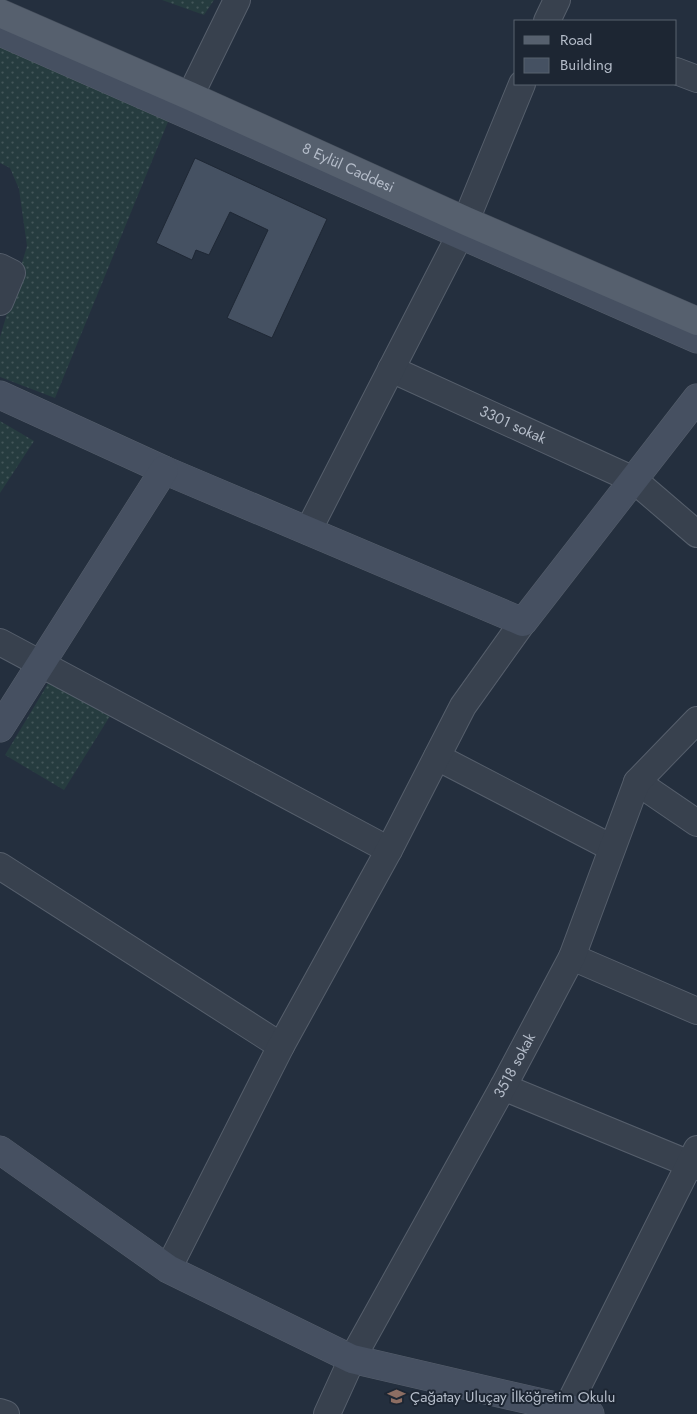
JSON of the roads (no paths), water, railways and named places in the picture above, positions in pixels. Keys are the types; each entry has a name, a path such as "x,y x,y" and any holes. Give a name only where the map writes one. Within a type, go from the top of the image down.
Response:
{"main road":[{"name":"8 Eylül Caddesi","path":"0,13 190,96 463,228 697,321"}],"street":[{"path":"190,96 237,0"},
{"path":"0,32 463,228 697,339"},
{"path":"677,71 697,79"},
{"path":"308,531 463,228 522,85"},
{"path":"0,302 6,270"},
{"name":"3301 sokak","path":"391,369 634,480 697,534"},
{"path":"0,395 164,470 523,622"},
{"path":"168,1269 281,1046 389,850 463,706 523,622 697,398"},
{"path":"0,728 164,470"},
{"path":"0,642 389,850"},
{"name":"3518 sokak","path":"327,1414 352,1359 572,957 637,782 697,720"},
{"path":"437,757 612,848"},
{"path":"637,782 697,823"},
{"path":"0,866 281,1046"},
{"path":"572,957 697,1011"},
{"path":"0,1150 168,1269 352,1359 578,1411 694,1160 502,1087"},
{"path":"0,1412 6,1414"}],"place":[{"name":"Çağatay Uluçay İlköğretim Okulu","path":"396,1397"}]}
